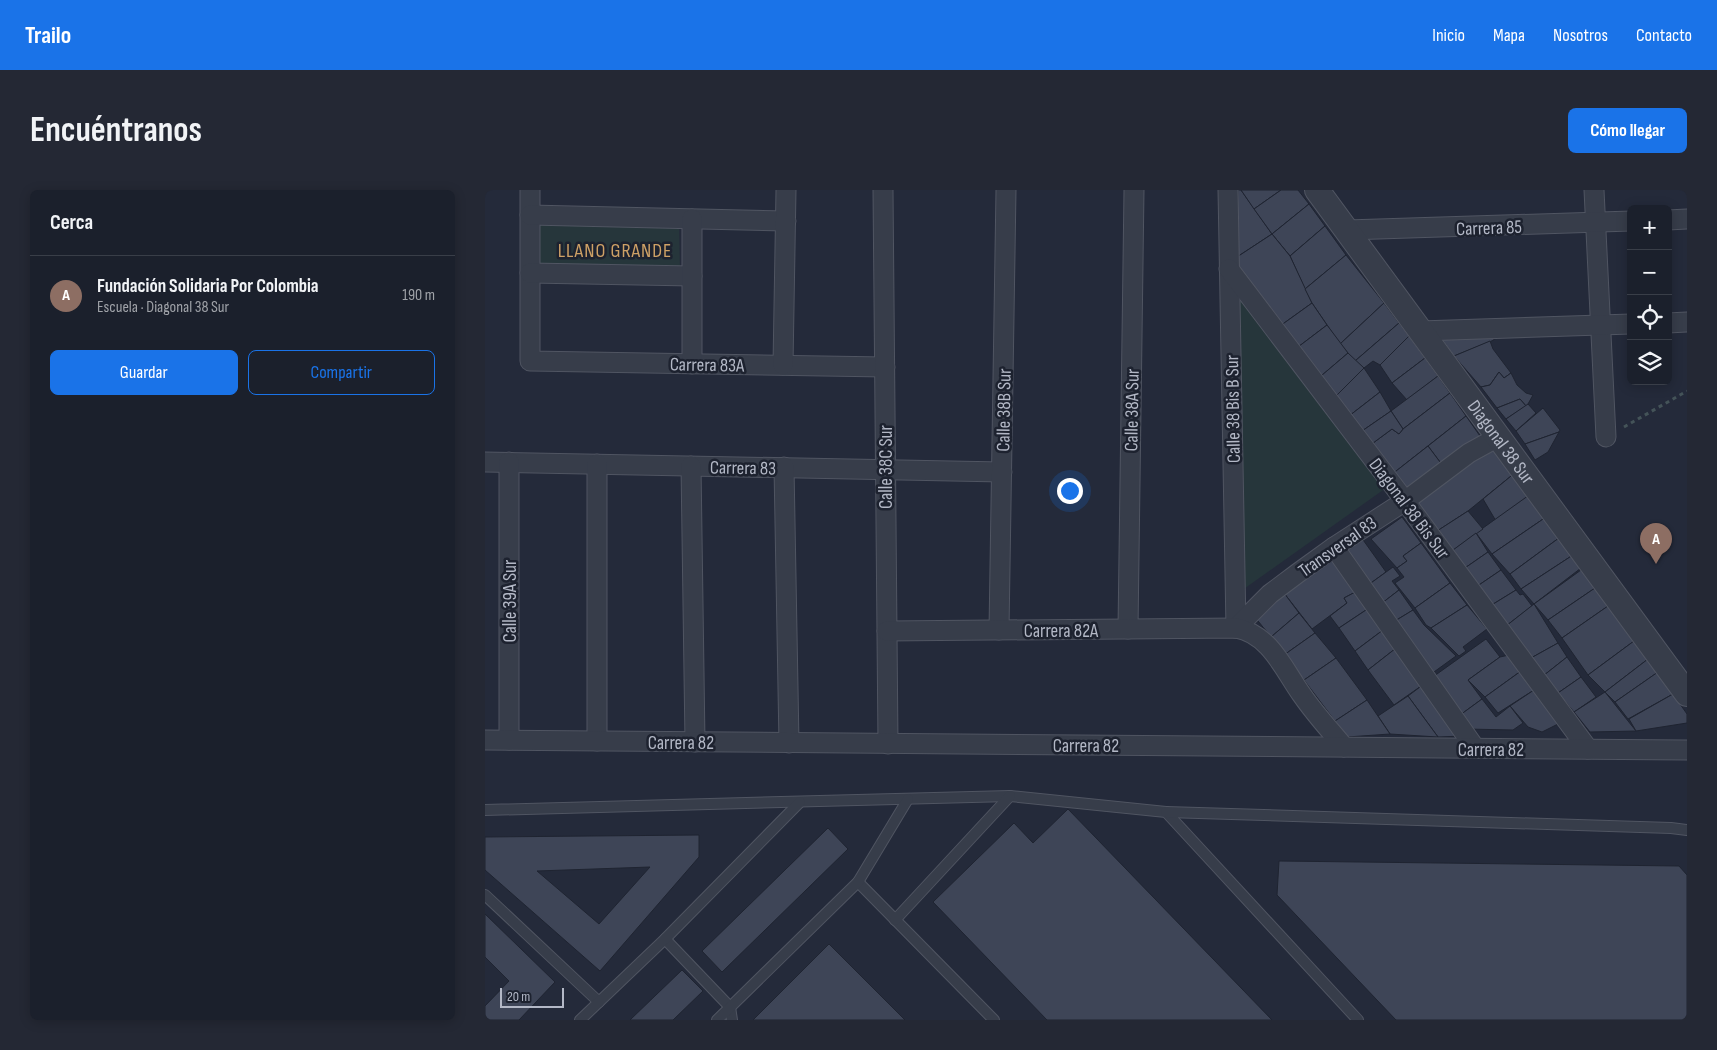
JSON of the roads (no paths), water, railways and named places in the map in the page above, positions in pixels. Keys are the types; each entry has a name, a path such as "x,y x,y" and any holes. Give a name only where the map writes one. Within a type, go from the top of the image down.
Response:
{"street":[{"path":"530,190 530,273 692,276"},
{"path":"783,365 786,190"},
{"name":"Calle 38C Sur","path":"883,190 887,744"},
{"name":"Calle 38B Sur","path":"999,630 1006,190"},
{"name":"Calle 38A Sur","path":"1128,630 1134,190"},
{"name":"Calle 38 Bis B Sur","path":"1228,190 1236,628"},
{"name":"Diagonal 38 Sur","path":"1317,190 1687,694"},
{"path":"1594,190 1606,437"},
{"path":"530,215 786,221"},
{"path":"692,219 692,364"},
{"path":"1672,220 1687,220"},
{"name":"Carrera 85","path":"1347,230 1627,222"},
{"name":"Diagonal 38 Bis Sur","path":"1229,269 1405,501 1588,749"},
{"name":"Carrera 83A","path":"530,273 530,361 885,367"},
{"path":"1672,323 1687,322"},
{"path":"1420,331 1627,324"},
{"name":"Transversal 83","path":"1236,628 1270,594 1334,547 1405,501 1495,432"},
{"name":"Carrera 83","path":"485,462 1002,472"},
{"name":"Calle 39A Sur","path":"509,462 509,740"},
{"path":"597,464 597,741"},
{"path":"691,466 695,742"},
{"path":"784,467 789,742"},
{"path":"1334,547 1475,748"},
{"path":"1236,628 1256,636 1274,652 1301,694 1344,748"},
{"name":"Carrera 82A","path":"887,631 1236,628"},
{"name":"Carrera 82","path":"485,740 1687,750"}],"lane":[{"path":"895,920 1010,796"},
{"path":"485,810 1010,796 1166,812 1661,827 1687,830"},
{"path":"717,1020 859,882 907,799"},
{"path":"580,1020 665,939 801,802"},
{"path":"1166,812 1358,1020"},
{"path":"859,882 994,1020"},
{"path":"485,895 599,1002"},
{"path":"665,939 730,1007 732,1020"}],"place":[{"name":"Fundación Solidaria Por Colombia","path":"1656,564"}],"district":[{"name":"LLANO GRANDE","path":"615,250"}]}
